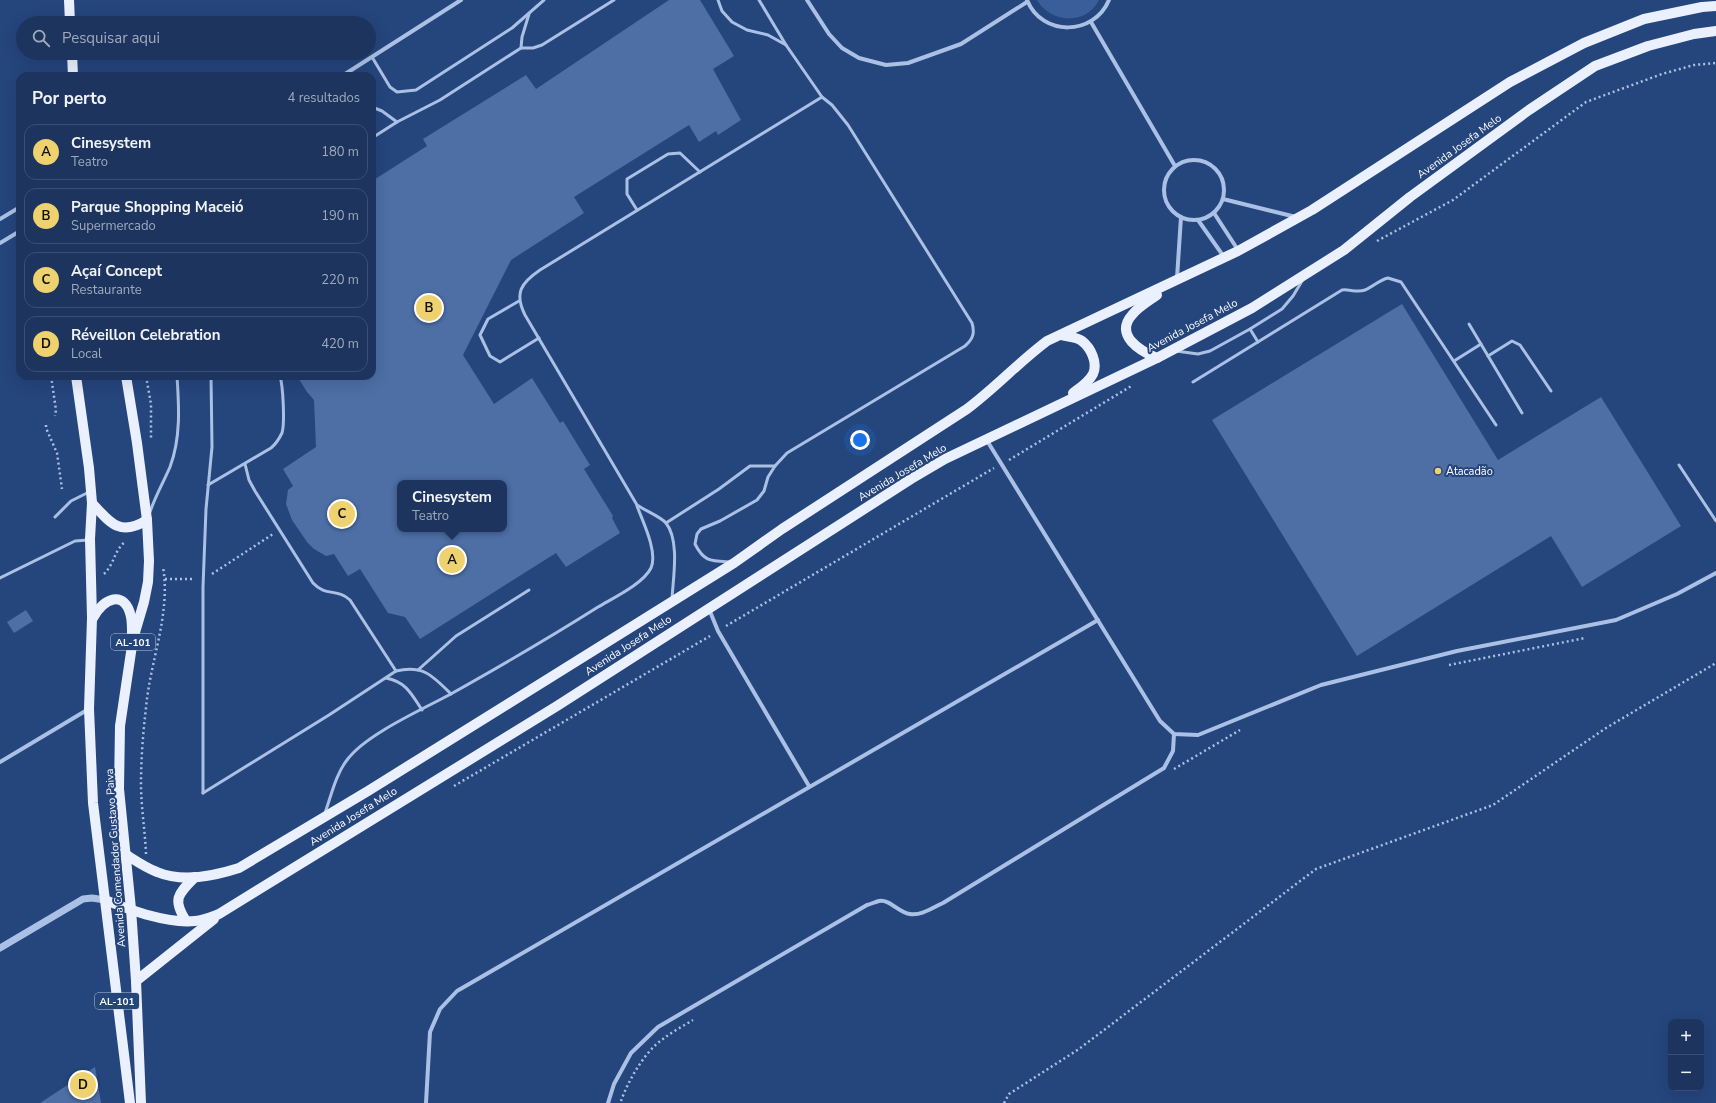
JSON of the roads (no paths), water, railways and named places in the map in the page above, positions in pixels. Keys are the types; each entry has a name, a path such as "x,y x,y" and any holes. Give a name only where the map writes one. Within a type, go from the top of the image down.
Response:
{"main road":[{"path":"69,0 70,16"},
{"name":"Avenida Josefa Melo","path":"125,854 159,873 176,877 195,877 224,873 239,868 323,818 734,563 802,516 967,409 987,394 1027,357 1047,342 1238,251 1298,217 1382,165 1510,82 1584,43 1644,19 1702,7 1716,6"},
{"name":"Avenida Josefa Melo","path":"105,900 131,909 170,919 186,921 204,919 219,914 557,706 708,608 945,459 1157,358 1252,308 1344,250 1410,197 1510,123 1595,66 1648,46 1694,34 1716,31"},
{"path":"72,60 73,72"},
{"path":"1157,358 1141,351 1133,343 1127,333 1126,324 1132,314 1174,282"},
{"path":"1039,414 1083,386 1093,374 1095,362 1092,352 1081,340 1061,335"},
{"name":"Avenida Comendador Gustavo Paiva","path":"77,380 92,503 90,540 92,618 89,708 93,802 130,1103"},
{"name":"Avenida Comendador Gustavo Paiva","path":"127,380 138,443 147,520 149,561 148,582 133,639 120,726 119,789 131,909 136,981 141,1103"},
{"path":"92,503 111,523 120,528 130,528 147,520"},
{"path":"92,618 106,601 114,599 121,601 126,605 131,617 133,639"},
{"path":"186,921 180,911 178,897 181,891 195,877"},
{"path":"136,981 219,914"}],"street":[{"path":"376,54 460,0"},
{"path":"807,0 829,34 842,48 859,58 886,65 908,63 961,44 1027,1 1038,17 1054,26 1073,28 1091,22 1101,13 1109,0"},
{"path":"1091,22 1175,166"},
{"path":"348,72 367,60"},
{"path":"1190,160 1208,162 1220,174 1224,182 1223,199 1214,213 1198,220 1189,220 1174,212 1168,205 1165,198 1165,180 1175,166 1190,160"},
{"path":"1223,199 1298,217"},
{"path":"0,219 16,209"},
{"path":"1214,213 1238,251"},
{"path":"1174,282 1181,217"},
{"path":"1198,220 1224,257"},
{"path":"0,243 16,233"},
{"path":"986,439 1160,721 1174,734 1198,735 1321,685 1457,651 1616,620 1677,594 1716,573"},
{"path":"708,608 718,631 809,786"},
{"path":"426,1103 430,1032 440,1010 456,991 1098,620"},
{"path":"0,762 89,708"},
{"path":"608,1103 614,1084 631,1054 658,1027 867,905 880,900 890,903 899,910 911,915 924,912 943,904 1164,768 1173,751 1174,734"},
{"path":"0,948 83,899 92,898 105,900"}],"lane":[{"path":"374,60 390,87 394,90 397,92 416,90 512,28 544,0"},
{"path":"376,135 397,122 440,100 521,48 533,48 542,45 614,0"},
{"path":"718,0 722,11 732,22 747,30 768,35 786,44"},
{"path":"734,563 707,560 699,552 695,544 697,534 702,529 720,521 757,500 764,492 768,477 775,466 787,453 965,346 970,342 973,336 972,323 848,125 832,105 822,97 786,44 759,0"},
{"path":"521,48 522,37 529,14"},
{"path":"323,818 340,772 351,755 373,738 564,629 639,581 645,575 652,563 652,547 637,505 525,315 519,301 520,291 532,276 822,97"},
{"path":"376,109 382,111 397,122"},
{"path":"637,210 627,194 627,179 668,154 680,152 700,172"},
{"path":"1170,351 1198,354 1210,351 1250,329 1282,309 1293,296 1305,274"},
{"path":"1193,382 1342,290 1359,292 1388,278 1402,282 1496,425"},
{"path":"519,301 488,319 480,335 490,356 500,362 538,338"},
{"path":"1469,324 1522,412"},
{"path":"1250,329 1258,342"},
{"path":"1488,356 1512,342 1520,345 1551,391"},
{"path":"1454,361 1481,344"},
{"path":"147,520 170,466 176,442 178,421 177,380"},
{"path":"211,380 212,447 206,509 203,579 203,793 329,715 396,671 409,668 428,674 437,680 450,694"},
{"path":"208,485 271,448 277,442 282,431 280,380"},
{"path":"245,464 249,480 306,572 319,589 344,595 350,600 396,671"},
{"path":"1679,465 1716,521"},
{"path":"666,523 719,489 750,466 775,466"},
{"path":"56,517 71,501 91,491"},
{"path":"637,505 666,523 672,536 675,553 672,602"},
{"path":"0,578 75,541 90,540"},
{"path":"418,670 456,636 529,590"},
{"path":"385,678 396,680 403,684 422,710"}],"place":[{"name":"Parque Shopping Maceió","path":"429,308"},
{"name":"Atacadão","path":"1438,471"},
{"name":"Açaí Concept","path":"342,514"},
{"name":"Cinesystem","path":"452,560"},
{"name":"Réveillon Celebration","path":"83,1085"}]}
